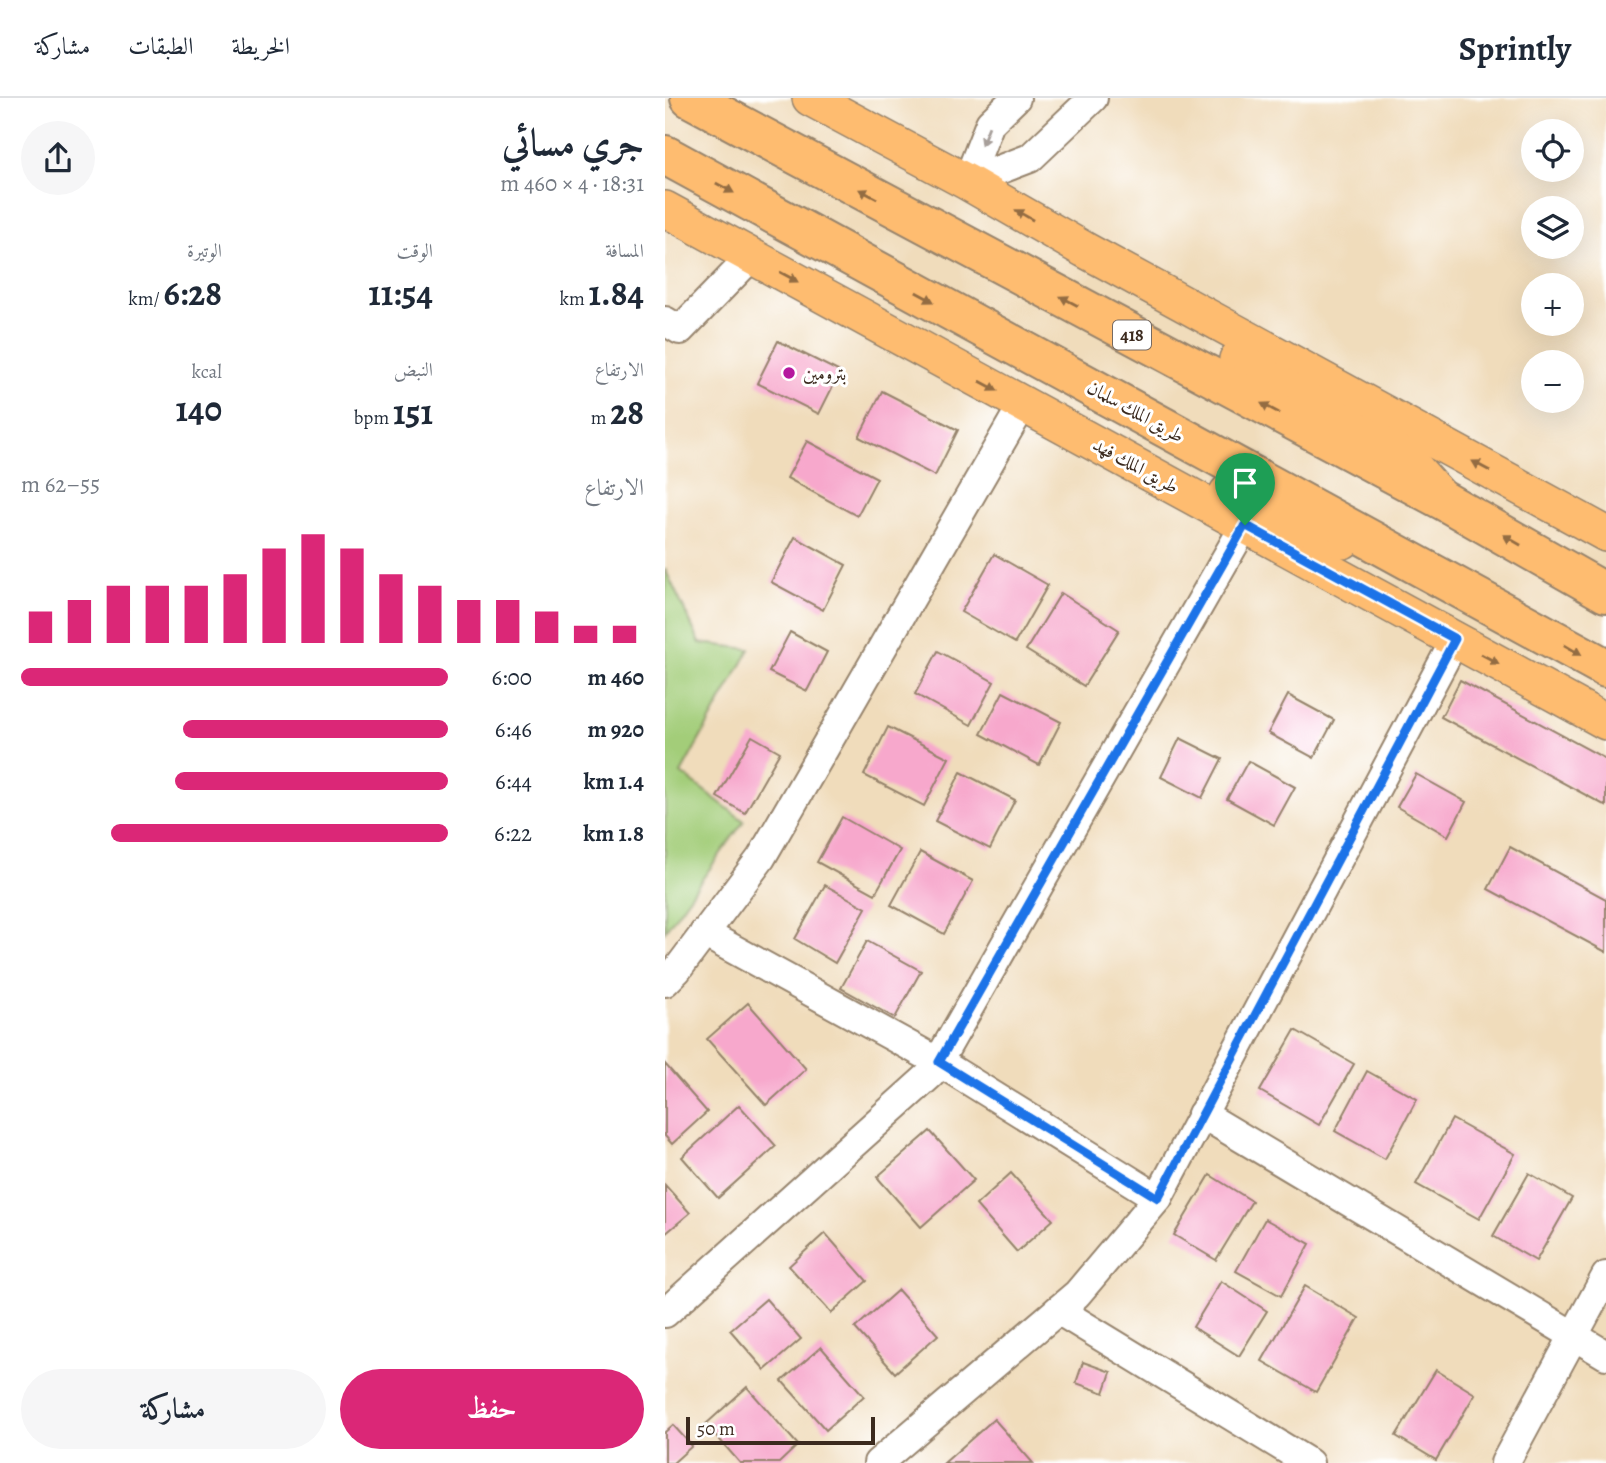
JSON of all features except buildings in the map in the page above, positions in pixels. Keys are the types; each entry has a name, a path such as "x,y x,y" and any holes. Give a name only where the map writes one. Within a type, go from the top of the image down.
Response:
{"highway":[{"name":"418","path":"690,98 1446,502 1606,593"},
{"name":"طريق الملك سلمان","path":"665,155 1606,668"}],"main road":[{"path":"810,98 1606,534"},
{"name":"طريق الملك فهد","path":"665,209 1606,722"},
{"path":"1085,250 1130,297 1406,458 1446,502"},
{"path":"1124,459 1190,478 1464,590"}],"street":[{"path":"967,182 991,123 1016,98"},
{"path":"967,182 1030,158 1093,98"},
{"path":"665,321 680,330 752,256"},
{"path":"665,982 677,970 761,858 1023,404"},
{"path":"665,1313 931,1074 1245,525"},
{"path":"897,1457 1077,1294 1158,1198 1455,639"},
{"path":"704,933 939,1062 1158,1198"},
{"path":"1202,1114 1606,1355"},
{"path":"1505,1463 1606,1276"},
{"path":"1058,1310 1310,1463"}],"green space":[{"path":"665,569 700,643 750,649 681,773 744,821 665,931"}],"place":[{"name":"بترومين","path":"789,373"}],"route":[{"path":"1245,525 1455,639 1158,1198 939,1062 1245,525"}]}
